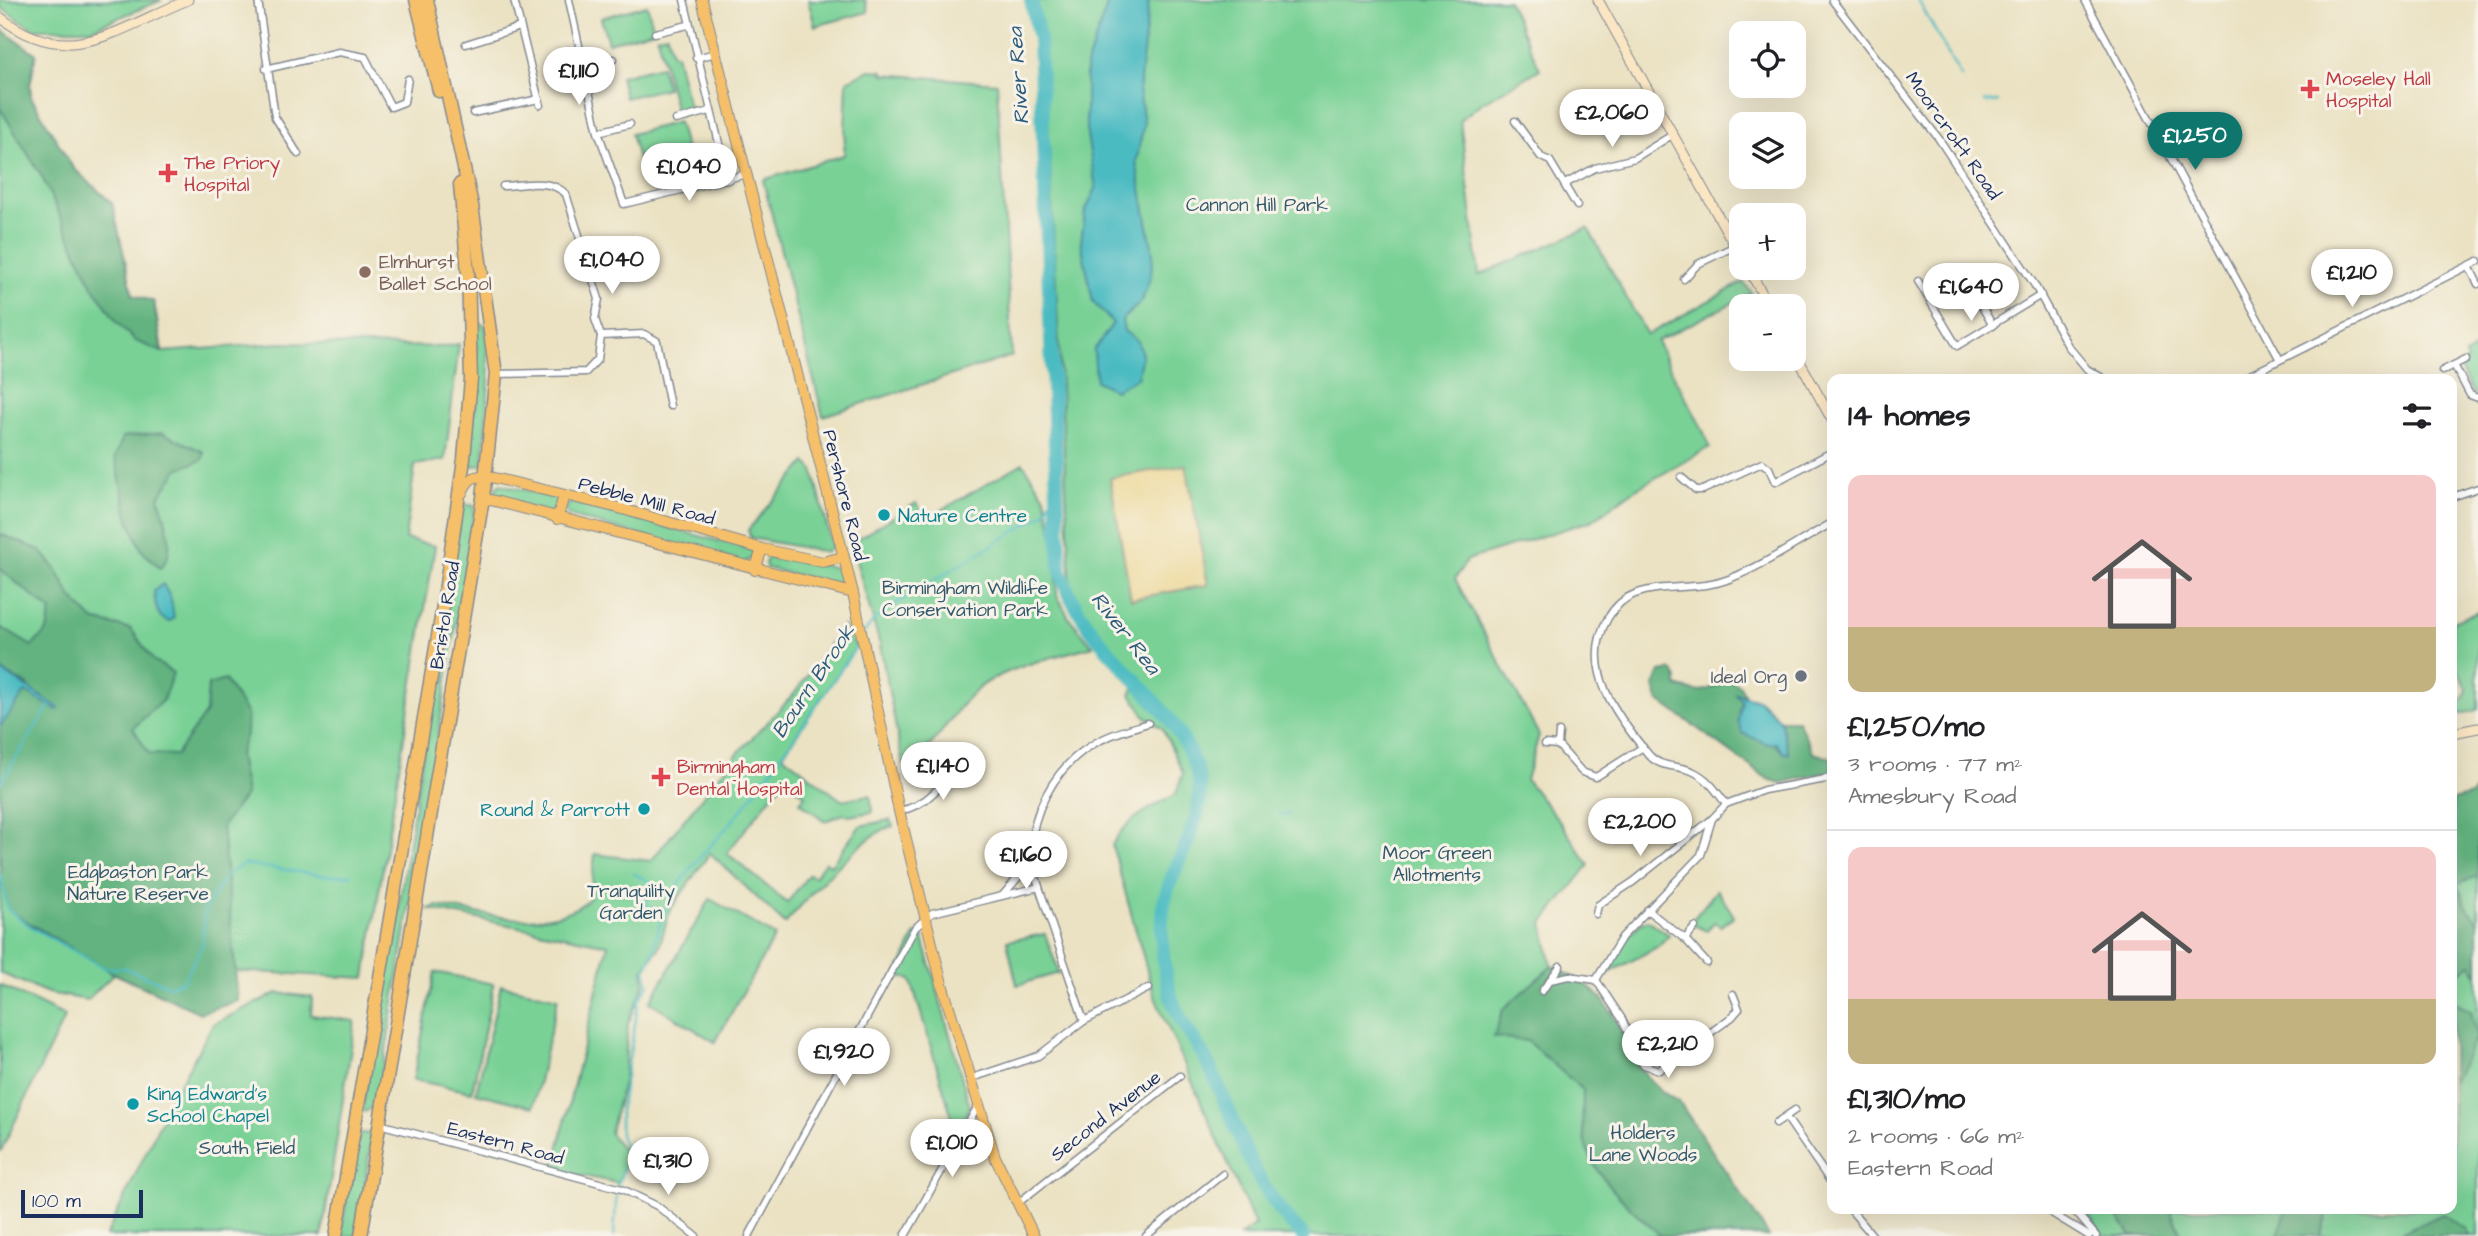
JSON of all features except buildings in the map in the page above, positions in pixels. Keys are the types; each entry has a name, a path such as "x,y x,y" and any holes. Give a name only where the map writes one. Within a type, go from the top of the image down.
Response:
{"highway":[{"name":"Bristol Road","path":"336,1236 458,503 471,379 468,272 458,176 416,0"},
{"name":"Bristol Road","path":"361,1236 483,498 496,374 472,205 427,0"},
{"path":"363,1077 377,1071 387,1074"},
{"path":"356,1120 379,1124"}],"main road":[{"name":"Pershore Road","path":"702,0 853,593 899,811 925,917 978,1106 1016,1204 1034,1236"},
{"path":"458,503 467,481 478,475 486,476"},
{"name":"Pebble Mill Road","path":"486,476 619,508 762,549 823,562 843,557"},
{"path":"557,519 564,496"},
{"name":"Pebble Mill Road","path":"483,498 853,593"},
{"path":"755,570 762,549"}],"street":[{"path":"0,18 14,29 44,43 68,44 111,35 188,0"},
{"path":"258,0 275,117 298,153"},
{"path":"473,113 539,102 514,0"},
{"path":"569,0 598,132 624,204 747,174"},
{"path":"684,0 727,180"},
{"path":"1598,0 1729,235"},
{"name":"Moorcroft Road","path":"1832,0 1939,139 2041,295 2068,346 2087,369 2096,374"},
{"path":"2085,0 2279,358"},
{"path":"654,33 688,25"},
{"path":"466,44 520,27"},
{"path":"266,69 339,52 365,57 391,107 404,102 408,79"},
{"path":"696,58 716,54"},
{"path":"584,66 614,59"},
{"path":"676,120 710,111"},
{"path":"1515,121 1541,157 1550,161 1577,206"},
{"path":"598,132 630,124"},
{"path":"1565,184 1595,168 1635,158 1672,135"},
{"path":"496,374 586,372 596,364 601,336 595,319 599,299 566,194 559,187 549,184 503,186"},
{"path":"586,260 643,247"},
{"path":"1684,279 1698,264 1729,249"},
{"path":"2251,374 2478,261"},
{"path":"2469,265 2478,284"},
{"path":"1962,272 1993,326"},
{"path":"1918,281 1957,346 2041,295"},
{"path":"601,336 643,334 657,341 670,405"},
{"path":"2442,371 2466,359"},
{"path":"2454,365 2470,395 2478,398"},
{"path":"1805,371 1827,411"},
{"path":"1681,477 1696,490 1703,491 1762,463 1769,468 1776,482 1827,455"},
{"path":"2457,495 2478,488"},
{"path":"1726,804 1704,778 1684,768 1656,762 1643,747 1600,681 1596,660 1597,640 1616,606 1632,595 1646,590 1690,589 1730,579 1827,526"},
{"path":"1084,1021 1031,861 1035,824 1054,782 1070,762 1092,745 1148,723"},
{"path":"2457,732 2478,728"},
{"path":"1558,745 1559,732"},
{"path":"1545,744 1558,745 1582,772 1596,777 1643,747"},
{"path":"899,811 911,809 940,788 962,757"},
{"path":"1596,914 1598,905 1712,819 1726,804 1764,790 1827,779"},
{"path":"1596,980 1622,937 1701,855 1712,819"},
{"path":"1002,897 1026,868"},
{"path":"749,1236 915,928 932,913 1039,887"},
{"path":"1647,910 1685,939 1707,962"},
{"path":"1685,939 1695,927"},
{"path":"1542,991 1560,965"},
{"path":"1550,980 1569,976 1596,980 1622,1019 1640,1060 1644,1065 1659,1070 1732,1017 1739,1009 1733,993"},
{"path":"969,1079 1038,1056 1084,1021 1149,988"},
{"name":"Second Avenue","path":"1016,1204 1180,1076"},
{"path":"905,1236 978,1106"},
{"path":"1776,1123 1795,1110"},
{"path":"1786,1117 1827,1177"},
{"name":"Eastern Road","path":"379,1124 622,1189 657,1206 696,1236"},
{"path":"1146,1236 1223,1174"},
{"path":"1854,1214 1873,1236"},
{"path":"2053,1214 2089,1236"},
{"path":"2077,1214 2096,1236"}],"green space":[{"path":"0,0 162,0 91,29 33,29 0,7"},
{"path":"808,0 865,0 868,12 815,26"},
{"path":"1036,0 1508,0 1540,69 1480,104 1460,120 1479,275 1588,228 1647,335 1743,282 1752,293 1729,294 1729,305 1657,341 1710,447 1634,490 1593,520 1467,560 1455,579 1539,735 1526,780 1558,819 1589,865 1543,923 1552,966 1584,983 1606,1005 1639,1065 1649,1079 1679,1102 1769,1236 1240,1236 1255,1225 1154,995 1112,845 1132,821 1176,794 1183,773 1163,729 1146,717 1131,694 1139,680 1078,608 1071,591 1044,37"},
{"path":"647,5 654,30 608,43 601,18"},
{"path":"0,29 36,54 30,85 31,97 73,168 112,203 133,295 154,302 162,352 280,343 443,347 459,344 445,460 415,465 405,539 435,546 365,978 234,971 222,826 29,686 0,670"},
{"path":"0,29 36,54 30,85 31,97 73,168 112,203 133,295 154,302 162,352 135,341 117,322 92,285 42,177 0,108"},
{"path":"667,34 672,54 676,54 690,112 677,116 657,36"},
{"path":"661,66 667,88 625,98 620,76"},
{"path":"869,70 883,71 883,74 997,83 1012,356 823,416 763,180 844,155 847,81"},
{"path":"678,122 687,154 640,166 631,134"},
{"path":"481,323 486,327 489,379 483,465 469,466 477,389 476,325"},
{"path":"2478,347 2478,394 2473,394 2460,368 2467,360 2465,355"},
{"path":"163,433 204,452 202,460 178,469 159,497 167,524 169,544 166,561 160,568 142,551 129,520 115,457 123,437"},
{"path":"806,462 813,469 832,547 826,552 751,538 748,530"},
{"name":"Birmingham Wildlife Conservation Park","path":"1023,463 1045,497 1054,539 1057,595 1069,618 1093,646 1030,664 984,684 964,703 925,750 903,765 880,645 851,543 916,503 926,519"},
{"path":"500,484 556,498 556,509 550,514 495,497 494,491"},
{"path":"571,502 753,550 754,556 744,563 569,516 565,509"},
{"path":"462,504 475,506 469,547 377,1104 365,1112 362,1110 394,938"},
{"name":"Edgbaston Park Nature Reserve","path":"0,534 40,550 56,569 72,598 93,620 131,629 153,660 173,673 163,700 133,728 149,754 176,755 206,712 208,685 225,680 247,714 246,734 239,755 246,794 222,826 238,1001 200,1013 113,973 8,910 0,877 0,727 29,686 0,670 0,627 32,646 47,631 51,611 0,569"},
{"path":"771,555 838,568 838,585 766,568 765,562"},
{"path":"2478,612 2478,710 2460,714 2457,704 2464,698 2467,689 2457,668 2457,620"},
{"name":"Tranquility Garden","path":"843,626 856,647 783,755 841,800 870,795 873,812 849,816 844,814 825,821 800,802 805,795 784,780 727,853 787,903 809,874 814,877 825,862 831,865 860,826 890,820 893,826 867,840 852,853 785,924 710,853 670,910 659,948 643,970 645,983 628,1023 624,1079 610,1133 628,1156 618,1183 553,1170 608,945 429,909 437,906 516,918 556,916 574,909 590,898 595,854 651,861 737,754 794,694"},
{"path":"1672,670 1677,678 1677,686 1693,691 1710,689 1730,680 1740,686 1745,695 1737,694 1743,701 1740,710 1784,753 1789,753 1780,720 1798,720 1813,753 1827,757 1827,772 1780,783 1768,779 1658,700 1654,686 1660,672"},
{"path":"2478,785 2478,876 2458,883 2464,902 2478,923 2478,975 2471,964 2457,974 2457,799 2472,795"},
{"path":"2478,851 2478,1236 2104,1236 2088,1214 2457,1214 2457,863"},
{"path":"21,854 28,924 115,973 87,1000 48,993 0,973 0,877"},
{"path":"1717,890 1734,916 1721,926 1714,922 1707,931 1690,923"},
{"path":"710,899 775,936 715,1042 650,1002"},
{"path":"1648,920 1669,935 1657,947 1611,972 1629,935"},
{"path":"916,933 922,935 970,1107 956,1131 911,980 897,975"},
{"path":"1045,934 1059,973 1017,985 1007,941"},
{"name":"Holders Lane Woods","path":"1552,966 1589,987 1606,1005 1639,1065 1649,1079 1679,1102 1769,1236 1661,1236 1626,1204 1605,1180 1596,1168 1584,1139 1583,1090 1527,1041 1494,1037 1503,1009"},
{"path":"435,972 494,984 472,1092 413,1080"},
{"path":"0,985 65,1016 1,1151 0,1150"},
{"path":"501,985 558,998 533,1107 476,1093"},
{"name":"South Field","path":"277,993 312,997 311,1015 355,1021 322,1236 106,1236 172,1098 213,1024"},
{"path":"2457,1003 2471,1011 2477,1037 2457,1075"},
{"path":"359,1134 370,1134 371,1143 357,1236 340,1236"},
{"path":"2116,1214 2172,1214 2182,1236 2131,1236"},
{"path":"2285,1214 2328,1214 2320,1236 2278,1236"},
{"path":"2443,1214 2466,1229 2469,1236 2393,1236"}],"sand":[{"path":"1186,465 1208,585 1131,599 1110,478"}],"water":[{"path":"1109,0 1149,0 1139,89 1144,123 1136,162 1153,253 1151,275 1142,301 1122,320 1124,331 1138,341 1142,355 1137,378 1115,390 1096,381 1094,350 1113,323 1093,302 1081,242 1085,212 1096,188 1086,129 1086,66"},
{"path":"163,584 171,599 174,618 169,622 159,614 155,600 154,591"},
{"path":"0,670 59,708 57,710 25,692 0,727"},
{"path":"1736,694 1759,700 1780,720 1789,754 1784,753 1776,743 1767,744 1742,733 1738,721 1742,701"}],"waterway":[{"name":"River Rea","path":"1031,0 1039,38 1060,569 1071,597 1086,622 1104,646 1164,712 1181,736 1194,762 1199,783 1195,822 1165,898 1162,918 1168,986 1178,1014 1207,1062 1257,1174 1284,1215 1303,1236"},
{"path":"1918,0 1961,77"},
{"path":"1985,102 1998,102"},
{"name":"Bourn Brook","path":"865,632 874,620 899,602 1045,513 1057,485"},
{"name":"Bourn Brook","path":"614,1236 617,1187 628,1156 620,1135 620,1111 639,1000 649,984 645,971 665,910 680,883 774,767 860,641"},
{"path":"0,783 49,706"},
{"path":"1279,815 1289,814"},
{"path":"0,875 8,910 34,929 105,968 124,968 170,986 183,981 202,946 205,909 226,875 244,864 327,876 351,875"},
{"path":"634,874 647,880 651,886 649,892"},
{"path":"648,898 646,905 663,914"}],"place":[{"name":"Moseley Hall Hospital","path":"2310,89"},
{"name":"The Priory Hospital","path":"168,173"},
{"name":"Elmhurst Ballet School","path":"365,272"},
{"name":"Nature Centre","path":"884,515"},
{"name":"Ideal Org","path":"1801,676"},
{"name":"Birmingham Dental Hospital","path":"661,777"},
{"name":"Round & Parrott","path":"644,809"},
{"name":"King Edward's School Chapel","path":"133,1104"}],"park label":[{"name":"Cannon Hill Park","path":"1257,204"},
{"name":"Moor Green Allotments","path":"1437,863"}]}
